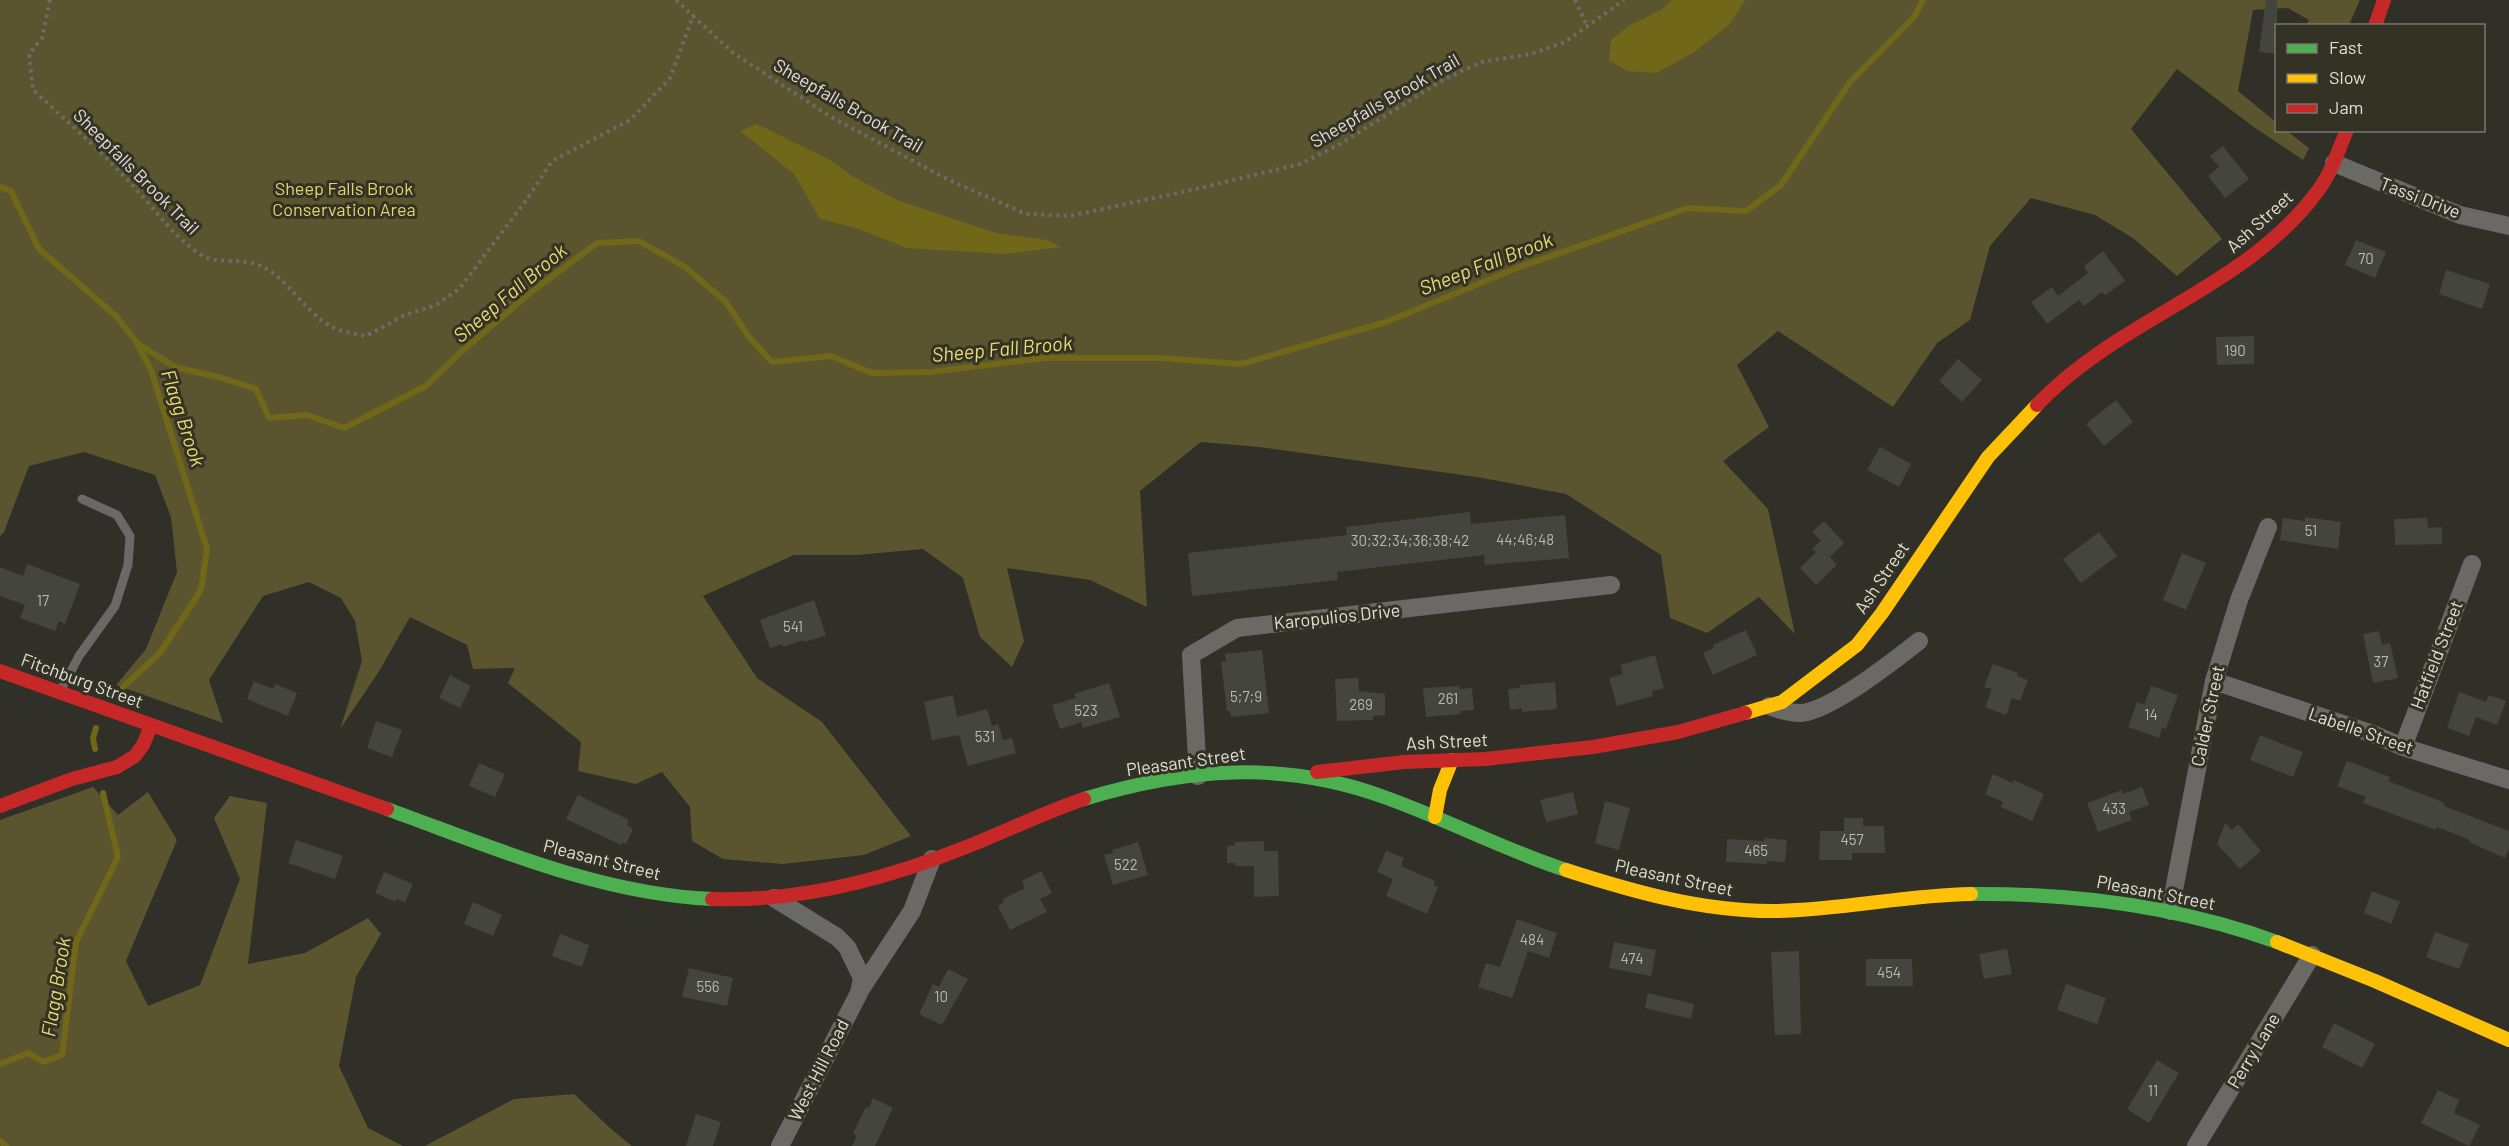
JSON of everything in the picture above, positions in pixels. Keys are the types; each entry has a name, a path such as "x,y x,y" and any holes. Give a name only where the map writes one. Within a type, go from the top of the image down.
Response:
{"street":[{"path":"2376,24 2384,0"},
{"name":"Ash Street","path":"1299,774 1404,762 1452,760 1593,747 1667,734 1782,702 1857,645 1882,613 1988,457 2052,389 2109,345 2244,264 2292,222 2318,191 2334,164 2346,132"},
{"name":"Tassi Drive","path":"2334,164 2460,215 2509,226"},
{"name":"Calder Street","path":"2170,911 2214,681 2239,600 2268,527"},
{"name":"Hatfield Street","path":"2403,747 2472,564"},
{"name":"Karopulios Drive","path":"1198,776 1191,655 1237,628 1611,585"},
{"path":"1769,706 1780,711 1802,713 1830,702 1862,684 1919,641"},
{"name":"Fitchburg Street","path":"0,671 151,726"},
{"name":"Labelle Street","path":"2214,681 2373,734 2403,747 2509,780"},
{"path":"0,806 72,779 117,767 135,756 143,745 151,726"},
{"name":"Pleasant Street","path":"151,726 382,806 502,851 586,877 645,892 733,899 774,898 846,887 962,849 1057,808 1099,794 1198,776 1247,770 1299,774 1346,784 1435,817 1508,850 1604,882 1707,906 1747,911 1786,912 1918,897 1998,894 2074,896 2119,901 2170,911 2237,929 2312,955 2509,1040"},
{"path":"1435,817 1440,790 1452,760"},
{"name":"West Hill Road","path":"780,1146 858,993 912,910 932,859"},
{"path":"774,898 837,937 848,947 862,978 858,993"},
{"name":"Perry Lane","path":"2196,1146 2312,955"}],"lane":[{"path":"60,692 79,656 115,606 128,565 130,536 117,515 82,499"}],"path":[{"name":"Sheepfalls Brook Trail","path":"50,0 42,38 29,54 33,90 93,145 137,190 170,230 199,254 211,260 258,263 277,276 313,313 338,330 366,336 405,315 436,305 460,288 527,199 552,161 630,120 670,78 693,16 732,52 831,117 947,179 1026,214 1070,216 1300,164 1340,144 1443,80 1481,62 1531,54 1565,42 1624,0"},
{"path":"1575,0 1587,26"},
{"path":"677,1 693,16"}],"green space":[{"name":"Sheep Falls Brook Conservation Area","path":"0,0 2360,0 2349,24 2307,24 2309,20 2288,8 2253,10 2238,91 2275,121 2275,132 2288,132 2309,148 2303,160 2251,125 2177,69 2131,129 2222,239 2177,276 2133,238 2095,215 2031,198 1990,246 1970,320 1937,343 1893,407 1778,331 1737,365 1769,427 1723,461 1768,509 1795,634 1759,597 1707,633 1670,618 1661,555 1566,494 1477,477 1259,447 1201,442 1140,491 1147,607 1090,580 1007,568 1024,641 1012,667 980,637 963,578 923,549 857,555 794,555 703,596 757,678 822,722 911,836 864,855 783,864 723,859 692,841 690,807 662,772 636,784 578,771 581,742 508,683 515,668 473,669 467,645 410,617 378,673 340,729 362,661 355,621 341,598 309,582 263,596 209,680 223,723 116,685 146,649 177,572 171,517 155,475 84,452 29,466 4,532 0,536"},
{"path":"93,787 118,815 148,792 177,840 126,961 148,1006 200,985 240,879 214,818 230,796 267,803 248,964 305,953 368,918 381,934 356,977 339,1066 368,1128 403,1146 0,1146 0,820"},
{"path":"574,1094 632,1146 425,1146 514,1099"}],"shaded area":[{"path":"1672,0 1745,0 1730,24 1693,53 1656,73 1627,71 1609,60 1611,40 1630,25 1661,10"},
{"path":"757,124 830,160 852,176 897,200 996,233 1047,240 1061,247 1006,254 907,248 856,228 820,219 794,174 740,131"}],"building":[{"path":"2266,0 2277,0 2275,54 2259,52"},
{"path":"2223,146 2249,179 2225,198 2208,176 2219,167 2210,156"},
{"path":"2356,240 2386,252 2375,278 2345,265"},
{"path":"2103,251 2125,281 2105,295 2102,292 2084,306 2079,300 2047,324 2031,302 2052,287 2058,296 2088,273 2084,266"},
{"path":"2446,270 2490,284 2482,309 2439,294"},
{"path":"2254,336 2254,364 2217,365 2216,337"},
{"path":"1958,359 1982,380 1962,402 1939,381"},
{"path":"2116,400 2133,422 2104,446 2086,424"},
{"path":"1880,447 1911,464 1899,487 1867,470"},
{"path":"1470,512 1471,524 1565,515 1569,558 1485,565 1484,555 1337,572 1338,580 1192,596 1188,553 1347,535 1346,527"},
{"path":"2305,517 2341,522 2338,549 2280,540 2283,518 2305,521"},
{"path":"2427,518 2428,528 2442,527 2442,544 2395,545 2394,519"},
{"path":"1824,521 1844,543 1830,557 1837,565 1816,585 1800,568 1816,552 1812,549 1821,541 1812,532"},
{"path":"2099,532 2117,556 2081,583 2063,559"},
{"path":"2182,553 2206,563 2186,610 2163,600"},
{"path":"27,564 80,584 65,624 59,621 55,631 20,618 25,605 0,596 0,567 23,576"},
{"path":"814,600 826,635 805,642 804,640 783,647 782,644 770,648 760,620"},
{"path":"1746,630 1757,655 1713,675 1703,653 1714,648 1713,645"},
{"path":"2379,631 2382,645 2390,643 2398,678 2373,683 2363,634"},
{"path":"1262,650 1269,713 1231,717 1230,711 1227,711 1221,662 1226,661 1225,654"},
{"path":"1655,655 1664,688 1652,691 1653,696 1617,706 1609,678 1623,674 1620,665"},
{"path":"1993,664 2018,673 2017,676 2028,680 2020,701 2012,698 2006,715 1985,707 1992,689 1984,687"},
{"path":"450,675 471,686 460,708 439,698"},
{"path":"1358,678 1359,691 1385,694 1385,715 1373,716 1373,720 1337,721 1335,679"},
{"path":"254,681 273,689 275,684 297,693 288,716 247,699"},
{"path":"1555,682 1557,709 1522,712 1522,708 1510,710 1508,689 1520,688 1520,685"},
{"path":"1109,683 1120,717 1083,728 1081,722 1060,729 1052,705 1076,698 1074,694"},
{"path":"1459,686 1460,689 1472,688 1474,710 1460,711 1461,714 1426,717 1423,688"},
{"path":"2151,686 2178,695 2166,729 2162,728 2159,738 2128,727 2137,702 2144,705"},
{"path":"2459,692 2486,702 2489,695 2506,701 2497,725 2476,717 2469,736 2447,728"},
{"path":"953,695 957,717 987,709 992,726 998,724 1003,740 1012,738 1016,753 968,766 959,735 932,740 924,702"},
{"path":"376,721 402,730 392,757 367,748"},
{"path":"2260,735 2303,752 2293,777 2250,760"},
{"path":"2347,761 2390,777 2388,781 2445,803 2444,806 2509,831 2509,849 2505,858 2469,842 2470,840 2437,827 2436,830 2363,803 2366,797 2337,786"},
{"path":"479,763 505,774 495,797 469,786"},
{"path":"1993,774 2012,783 2014,780 2044,794 2032,821 2001,807 2003,802 1985,794"},
{"path":"2142,787 2149,805 2129,812 2132,820 2098,832 2087,803 2122,790 2123,794"},
{"path":"1573,792 1578,814 1546,822 1540,800"},
{"path":"578,795 629,820 627,825 633,829 626,844 622,842 621,845 566,819"},
{"path":"1605,801 1630,808 1619,850 1595,843"},
{"path":"1844,818 1863,818 1863,826 1884,826 1885,853 1852,853 1852,860 1819,860 1820,831 1844,831"},
{"path":"2225,823 2232,830 2238,824 2261,851 2240,869 2217,844"},
{"path":"1765,838 1787,840 1785,862 1767,861 1767,864 1726,862 1727,839 1764,841"},
{"path":"296,840 343,856 335,879 288,863"},
{"path":"1264,841 1264,851 1278,851 1279,896 1254,897 1254,866 1235,866 1235,863 1227,863 1227,846 1235,845 1235,842"},
{"path":"1138,842 1148,875 1113,885 1104,855 1113,853 1112,850"},
{"path":"1386,851 1404,858 1401,866 1435,881 1433,885 1438,887 1427,914 1386,896 1393,879 1377,872"},
{"path":"1041,871 1052,893 1040,899 1047,912 1010,930 998,906 1004,902 1003,899 1025,888 1022,881"},
{"path":"384,872 413,884 405,902 396,899 395,902 375,893"},
{"path":"2372,891 2400,902 2391,924 2364,913"},
{"path":"473,902 502,915 493,936 464,924"},
{"path":"1517,919 1557,933 1549,958 1528,951 1512,998 1478,987 1486,963 1500,967"},
{"path":"2435,932 2469,944 2459,969 2426,957"},
{"path":"560,934 589,945 582,967 552,956"},
{"path":"1614,942 1656,950 1651,976 1609,968"},
{"path":"2007,949 2012,974 1984,979 1979,954"},
{"path":"1799,951 1801,1034 1775,1035 1771,952"},
{"path":"1866,959 1912,959 1913,986 1866,986"},
{"path":"689,968 733,978 727,1006 682,997"},
{"path":"948,969 968,979 942,1025 919,1014 933,984 939,987"},
{"path":"2066,984 2106,998 2097,1024 2057,1010"},
{"path":"1648,993 1694,1004 1691,1019 1645,1008"},
{"path":"2334,1023 2375,1044 2362,1068 2322,1047"},
{"path":"2157,1060 2179,1073 2149,1123 2127,1109"},
{"path":"2438,1090 2459,1100 2454,1113 2480,1125 2469,1146 2421,1123"},
{"path":"873,1098 893,1108 875,1146 852,1146 857,1135 853,1133"},
{"path":"696,1114 721,1122 713,1146 686,1146"}],"waterway":[{"name":"Sheep Fall Brook","path":"137,343 175,367 256,389 269,418 307,415 344,428 426,386 461,352 530,293 597,243 639,241 685,267 726,302 749,337 772,362 831,356 872,373 931,372 1045,358 1160,358 1241,364 1386,322 1517,268 1688,208 1746,211 1781,185 1850,82 1914,17 1923,0"},
{"name":"Flagg Brook","path":"0,187 11,191 39,249 117,317 137,343 151,370 207,549 201,590 160,653 123,687"},
{"name":"Flagg Brook","path":"95,749 93,738 96,728"},
{"name":"Flagg Brook","path":"0,1064 28,1053 43,1062 62,1055 76,942 118,857 103,793"},
{"name":"Flagg Brook","path":"0,1141 6,1146"}],"traffic: fast":[{"path":"1084,799 1122,788 1197,775 1234,772 1309,777 1346,785 1384,797 1566,870"},
{"path":"387,809 506,853 587,878 628,888 712,899"},
{"path":"1971,894 2049,896 2126,904 2202,919 2277,942"}],"traffic: slow":[{"path":"1745,713 1782,702 1857,645 1882,613 1988,457 2037,405"},
{"path":"1435,817 1440,790 1452,760"},
{"path":"1566,870 1670,899 1749,910 1800,910 1971,894"},
{"path":"2277,942 2375,981 2509,1040"}],"traffic: jam":[{"path":"2376,24 2384,0"},
{"path":"2037,405 2070,375 2105,349 2218,279 2254,254 2288,225 2322,185 2346,132"},
{"path":"0,671 387,809"},
{"path":"1317,772 1404,762 1485,759 1593,747 1678,732 1745,713"},
{"path":"0,806 72,779 117,767 135,756 143,745 151,726"},
{"path":"712,899 744,899 808,893 870,879 977,843 1084,799"}]}
